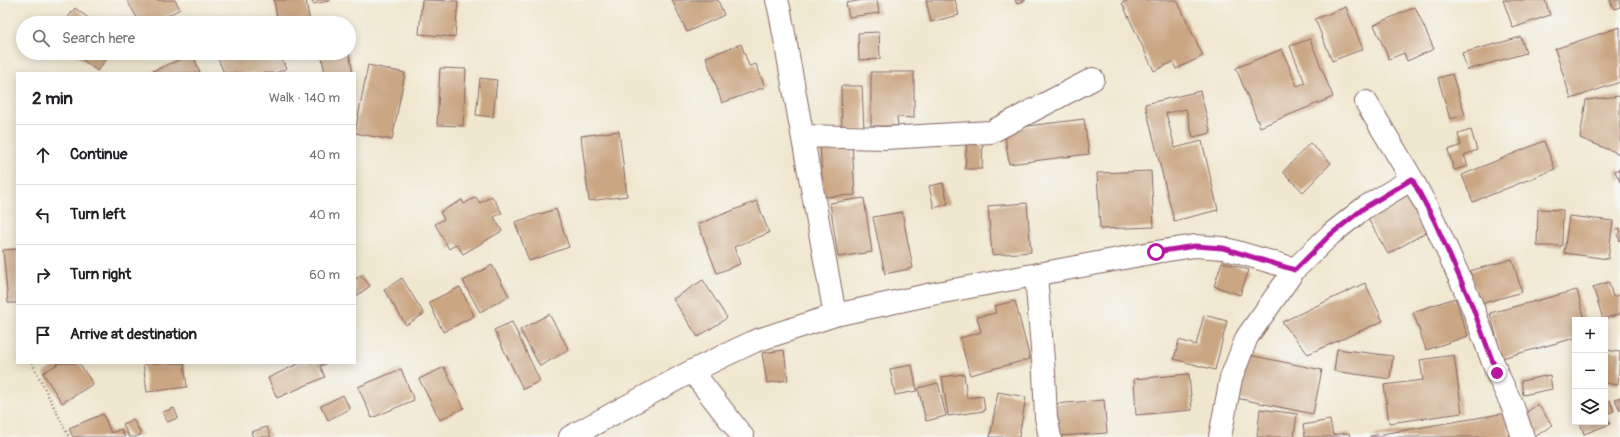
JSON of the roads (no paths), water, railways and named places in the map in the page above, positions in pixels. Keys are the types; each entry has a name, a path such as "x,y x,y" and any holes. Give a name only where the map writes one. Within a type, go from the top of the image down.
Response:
{"street":[{"path":"777,0 835,315"},
{"path":"803,136 885,138 991,132 1093,79"},
{"path":"1366,102 1412,179 1434,220 1471,303 1497,373 1513,407 1523,437"},
{"path":"1220,437 1231,378 1247,337 1295,270 1330,235 1364,208 1412,179"},
{"path":"570,437 692,371 756,341 835,315 932,294 1195,246 1223,248 1295,270"},
{"path":"1036,275 1046,417 1050,437"},
{"path":"692,371 743,437"}]}
